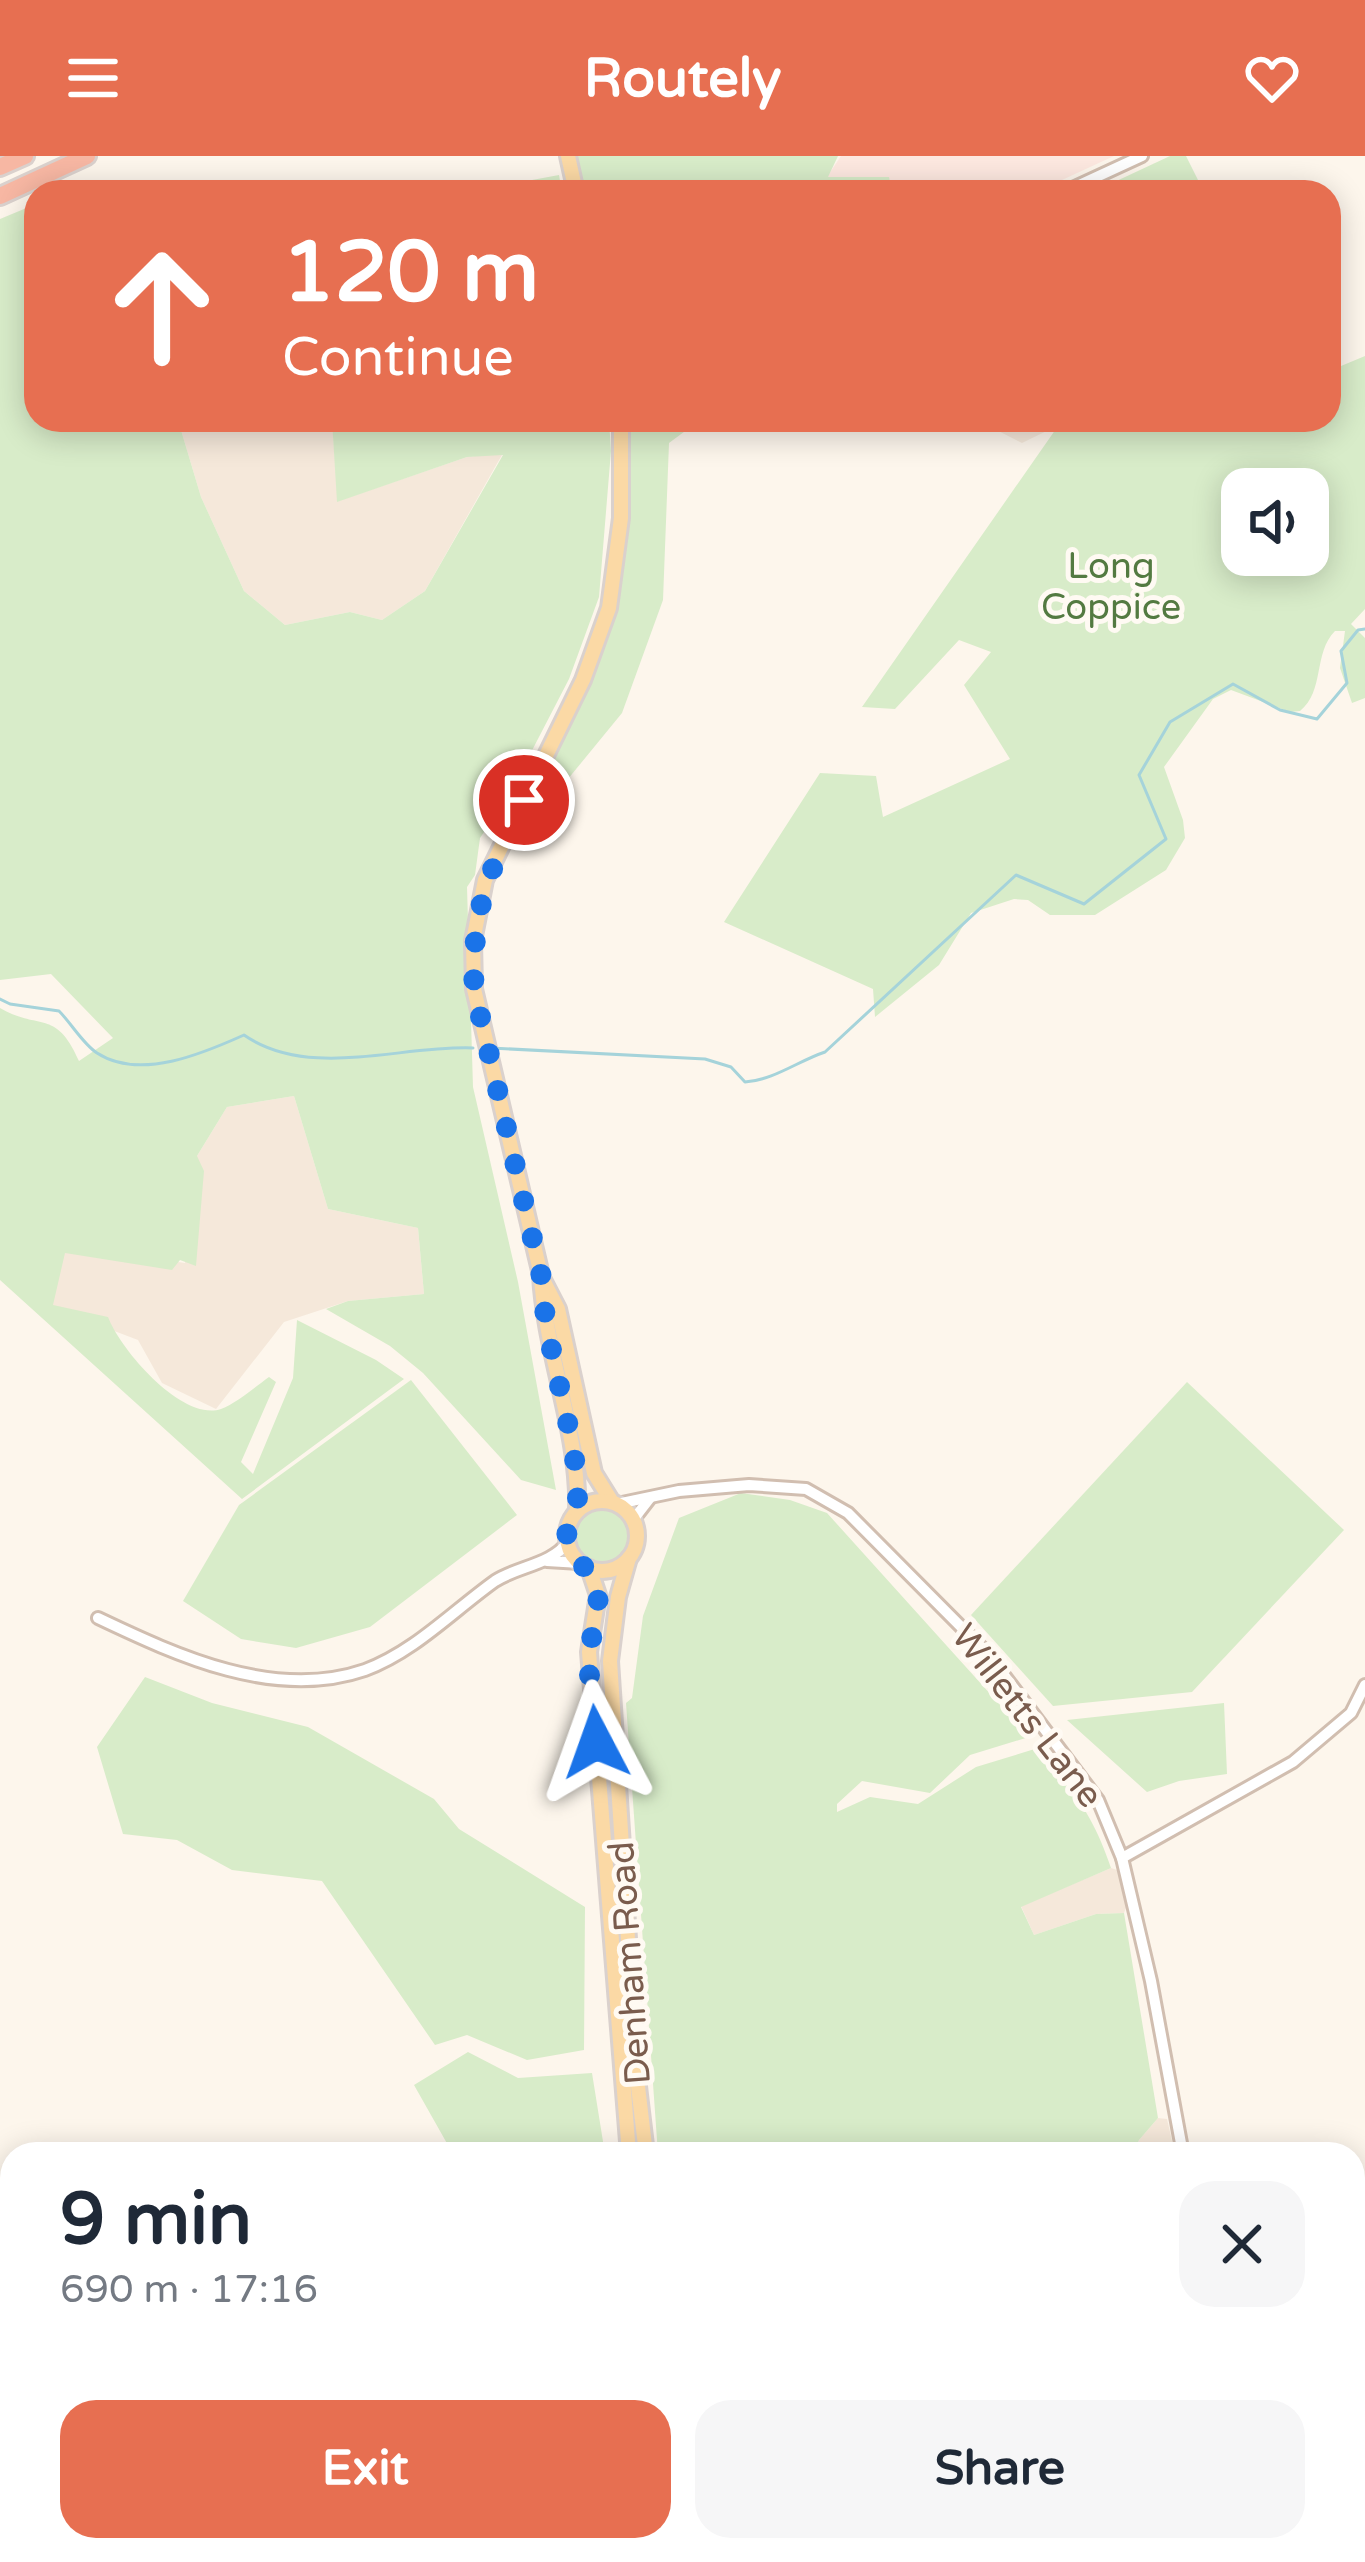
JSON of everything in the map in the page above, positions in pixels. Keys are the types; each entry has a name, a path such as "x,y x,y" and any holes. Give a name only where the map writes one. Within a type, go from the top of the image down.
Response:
{"highway":[{"path":"0,167 26,156"},
{"path":"35,180 87,156"}],"main road":[{"path":"541,1275 543,1315 578,1490 568,1542 584,1566 610,1570 629,1558 637,1540 633,1520 614,1503 594,1473 564,1329 541,1275 474,989 472,941 485,880 584,680 609,608 621,518 621,432"},
{"path":"577,1511 593,1502 614,1503"},
{"name":"Denham Road","path":"629,1558 618,1597 610,1660 645,2142"},
{"name":"Denham Road","path":"584,1566 598,1595 590,1652 627,2142"}],"street":[{"path":"1090,180 1142,156"},
{"name":"Willetts Lane","path":"614,1503 702,1489 788,1485 806,1489 848,1513 988,1654 1098,1800 1122,1858 1181,2142"},
{"path":"633,1520 652,1496"},
{"path":"98,1618 241,1675 304,1680 364,1670 412,1644 500,1578 544,1561 568,1542"},
{"path":"544,1561 584,1566"},
{"path":"1122,1858 1293,1762 1351,1713 1365,1685"}],"shaded area":[{"path":"841,156 1114,156 1062,180 827,177"},
{"path":"182,432 333,432 338,501 467,457 503,453 425,591 382,620 350,612 285,625 244,591 201,497"},
{"path":"1000,432 1044,432 1022,443"},
{"path":"294,1096 328,1209 418,1228 424,1294 348,1301 284,1322 216,1409 162,1383 138,1340 51,1307 65,1245 185,1263 194,1161 227,1107"},
{"path":"1111,1868 1120,1871 1127,1905 1124,1913 1096,1914 1034,1935 1021,1906"},
{"path":"1158,2118 1167,2119 1172,2142 1139,2140"}],"green space":[{"path":"576,156 838,156 828,177 890,180 581,180"},
{"path":"1170,156 1186,156 1198,180 1119,180"},
{"path":"24,209 24,432 182,432 201,497 244,591 285,625 350,612 382,620 425,591 503,455 467,457 337,502 333,432 610,432 599,597 569,679 510,793 480,838 475,875 467,887 473,1087 518,1282 556,1490 521,1480 423,1373 390,1346 326,1309 348,1301 424,1294 418,1228 328,1209 294,1096 227,1107 197,1156 204,1171 196,1266 180,1260 172,1270 65,1253 53,1305 108,1317 139,1364 189,1405 221,1409 269,1377 276,1382 241,1462 253,1474 293,1378 297,1320 404,1379 242,1499 0,1280 0,1008 54,1027 71,1044 79,1061 113,1038 51,974 0,980 0,219"},
{"name":"Long Coppice","path":"1365,356 1365,609 1351,624 1365,638 1365,698 1352,703 1340,668 1345,631 1335,631 1324,650 1313,693 1300,711 1290,712 1231,690 1213,699 1164,767 1185,838 1166,870 1095,915 1050,915 1028,900 1014,899 971,913 939,965 875,1017 873,989 724,922 820,773 876,776 883,817 1010,759 964,685 991,652 959,640 895,709 862,707 1054,432 1341,432 1341,366"},
{"path":"628,432 684,432 669,443 663,600 622,713 545,807 530,803 594,671 620,588 627,526"},
{"path":"411,1380 517,1515 370,1627 296,1648 241,1639 183,1601 239,1505"},
{"path":"1187,1382 1344,1530 1192,1692 1053,1706 971,1615"},
{"path":"741,1493 790,1500 827,1513 1029,1737 970,1755 930,1793 862,1781 837,1804 837,1812 870,1797 918,1804 976,1767 1038,1748 1072,1791 1090,1818 1111,1868 1021,1907 1034,1935 1096,1914 1124,1913 1158,2118 1138,2142 657,2142 626,1703 632,1698 643,1616 679,1518"},
{"path":"602,1508 621,1517 630,1536 621,1555 602,1564 583,1555 574,1536 583,1517"},
{"path":"145,1677 212,1703 308,1727 434,1799 459,1829 585,1907 584,2050 527,2060 467,2035 435,2045 322,1881 232,1870 177,1840 123,1834 97,1747"},
{"path":"1224,1703 1227,1774 1179,1781 1147,1792 1067,1720"},
{"path":"468,2052 518,2078 592,2073 603,2142 446,2142 414,2085"}],"waterway":[{"path":"491,1048 705,1059 731,1067 745,1082 825,1052 1016,875 1084,904 1166,839 1139,775 1170,722 1233,684 1280,710 1317,719 1347,683 1341,651 1358,630 1365,629"},
{"path":"0,999 59,1011 97,1053 132,1065 172,1061 244,1035 297,1056 326,1058 473,1048"}],"route":[{"path":"524,800 485,880 472,941 474,989 541,1275 543,1315 575,1468 577,1511 568,1529 568,1542 572,1554 589,1568 596,1582 590,1652 596,1742"}]}
